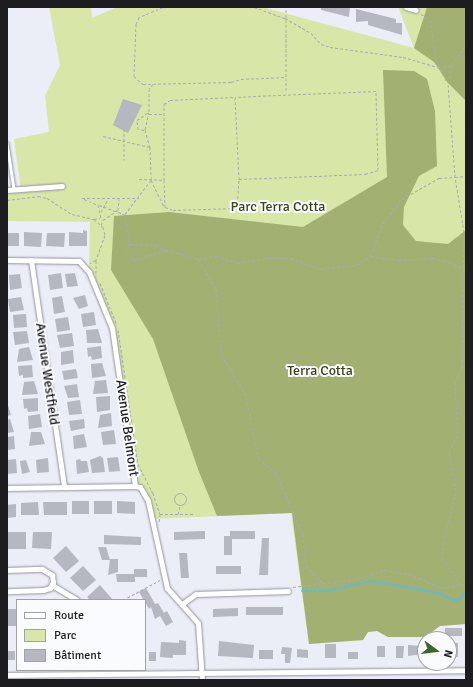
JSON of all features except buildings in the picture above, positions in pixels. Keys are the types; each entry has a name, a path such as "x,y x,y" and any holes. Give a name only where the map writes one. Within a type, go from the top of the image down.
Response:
{"street":[{"path":"406,7 416,10"},
{"path":"7,190 62,186"},
{"path":"7,260 31,260"},
{"name":"Avenue Belmont","path":"31,260 80,261 89,272 112,328 135,486 140,488 148,501 167,588 198,623 202,680"},
{"name":"Avenue Westfield","path":"31,260 64,487"},
{"path":"7,488 135,486"},
{"path":"7,570 42,569 52,575 52,585"},
{"path":"7,591 43,590 52,585"},
{"path":"52,585 75,599"},
{"path":"182,604 196,594 288,591"},
{"path":"7,675 466,670"}],"lane":[{"path":"7,143 14,189"}],"path":[{"path":"163,7 139,17 135,34 134,76 140,82 153,84 286,77"},
{"path":"254,7 285,18 311,33 321,44 330,47 403,57 438,67 452,65"},
{"path":"286,7 286,93"},
{"path":"416,10 430,20 438,67 448,83"},
{"path":"461,585 443,559 444,544 455,496 455,480 449,452 458,434 455,382 462,367 465,270 464,232 455,177 448,83 452,65 466,45"},
{"path":"153,84 149,89 149,114 145,130 150,147 151,180 161,205 173,210 237,208 239,179 235,97"},
{"path":"165,207 162,114 164,104 170,100 286,93 376,91 378,170 365,174 239,179"},
{"path":"145,130 138,129 137,120 149,112"},
{"path":"149,114 162,114"},
{"path":"124,128 124,160"},
{"path":"104,136 150,147"},
{"path":"129,244 155,245 166,250 199,259 216,256 237,263 255,259 291,258 322,269 357,265 370,256 384,222 402,199 438,178 466,176"},
{"path":"139,179 164,180"},
{"path":"151,180 139,198 125,214 129,244 127,253 134,260 166,250"},
{"path":"7,200 38,196 47,198 72,214 94,219 102,219 118,210"},
{"path":"125,214 118,210 98,205 82,198 139,198"},
{"path":"101,213 108,198"},
{"path":"118,210 119,199"},
{"path":"98,205 102,219 101,226"},
{"path":"94,219 101,226 105,235 96,260 96,273 119,332 138,464 153,493 160,514 159,524"},
{"path":"370,256 399,260 432,258 449,262 465,270"},
{"path":"199,259 216,289 221,354 245,393 259,459 276,473 303,536 306,566 323,583"},
{"path":"89,263 96,260"},
{"path":"462,367 466,366"},
{"path":"177,514 180,505 186,500 185,495 180,493 176,495 174,500 180,505"},
{"path":"160,514 194,514"},
{"path":"288,591 291,587 356,579 384,570 409,574 442,588 466,584"},
{"path":"125,599 164,578"}],"green space":[{"name":"Parc Terra Cotta","path":"49,7 91,7 92,18 117,7 262,7 414,48 398,7 466,7 466,624 440,626 433,631 417,631 417,637 388,637 377,631 368,632 363,640 309,644 291,513 152,519 144,492 135,486 112,328 89,272 90,222 7,221 7,193 21,190 14,139 49,132 45,96 60,65"},
{"path":"427,7 466,7 466,101 448,83 434,62 414,48"},
{"name":"Terra Cotta","path":"383,70 414,71 427,79 435,111 437,166 419,176 404,207 403,225 416,241 448,244 466,230 466,624 440,626 433,631 417,631 417,637 388,637 377,631 368,632 363,640 309,644 292,513 217,516 199,472 153,339 111,270 114,216 169,212 303,227 387,177"}],"waterway":[{"path":"302,591 327,591 372,581 438,593 457,601 466,592"}]}
